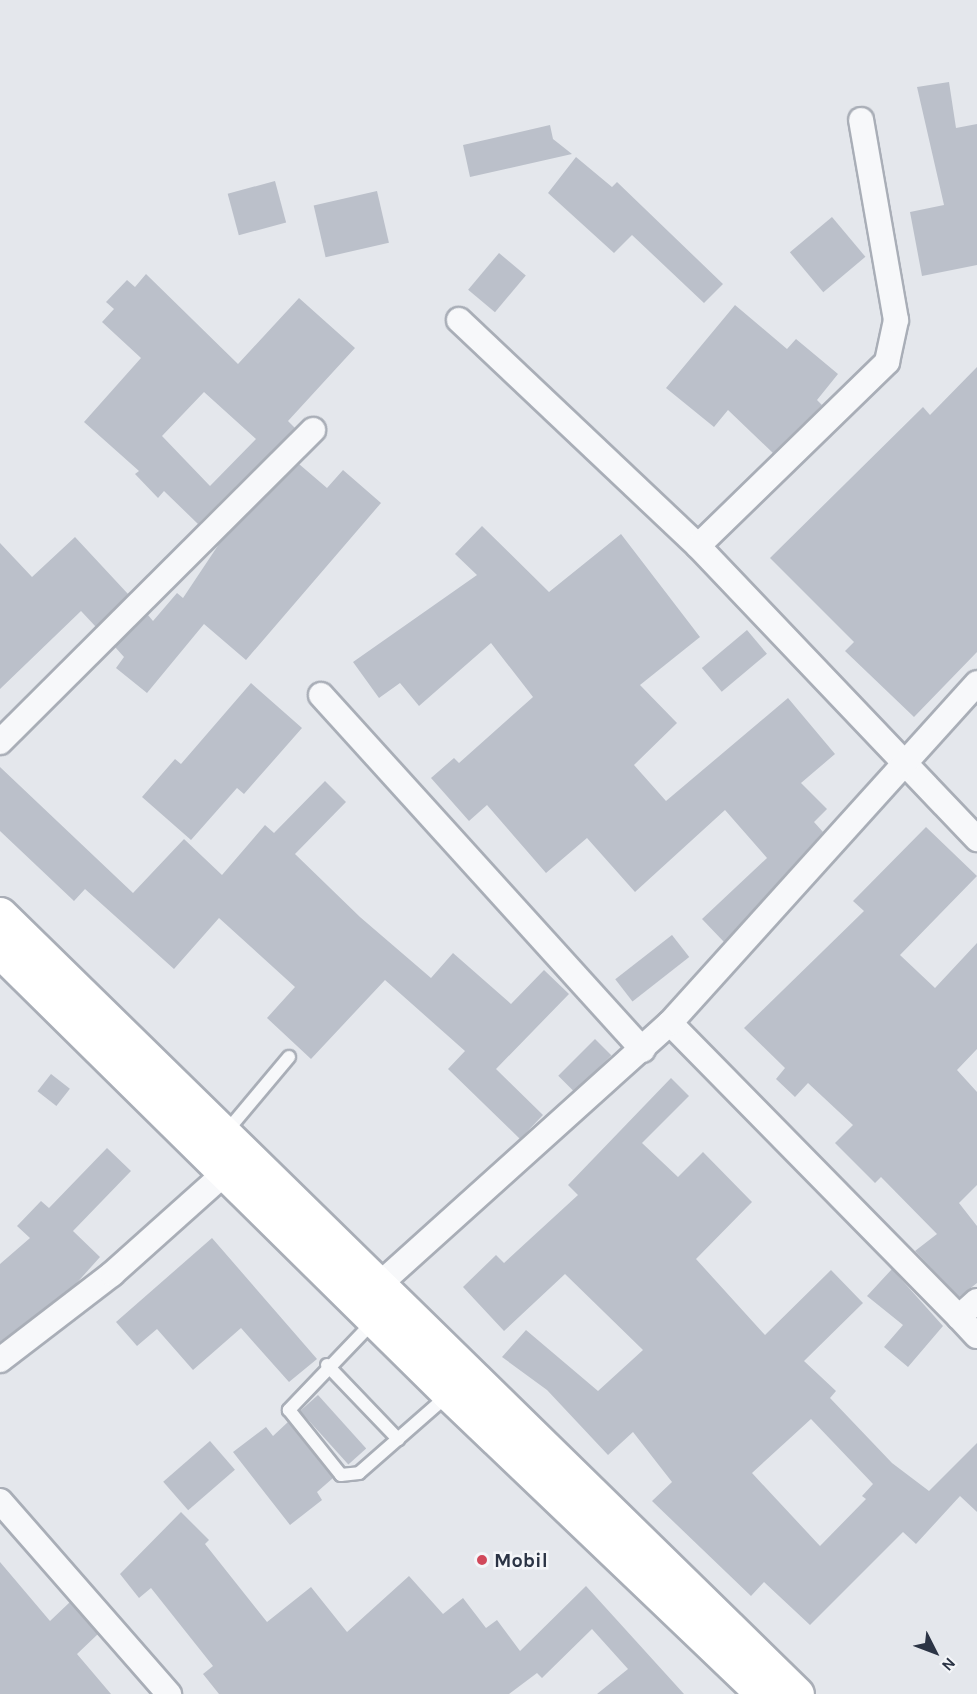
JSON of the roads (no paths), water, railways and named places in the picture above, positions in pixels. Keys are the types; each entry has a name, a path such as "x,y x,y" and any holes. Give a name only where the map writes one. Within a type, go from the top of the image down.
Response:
{"street":[{"path":"698,546 887,362 896,320 861,120"},
{"path":"459,320 698,546 902,765 977,839"},
{"path":"0,742 313,430"},
{"path":"381,1283 643,1050 670,1023 977,683"},
{"path":"321,695 643,1050"},
{"path":"0,914 381,1283 797,1694"},
{"path":"0,951 449,1395 763,1694"},
{"path":"670,1023 968,1309 977,1336"},
{"path":"0,1360 112,1274 224,1174"},
{"path":"0,1501 169,1694"}],"lane":[{"path":"225,1132 289,1057"},
{"path":"374,1321 327,1365 289,1410 341,1475 359,1473 449,1395"},
{"path":"327,1365 398,1438"}],"place":[{"name":"Mobil","path":"482,1560"}]}
